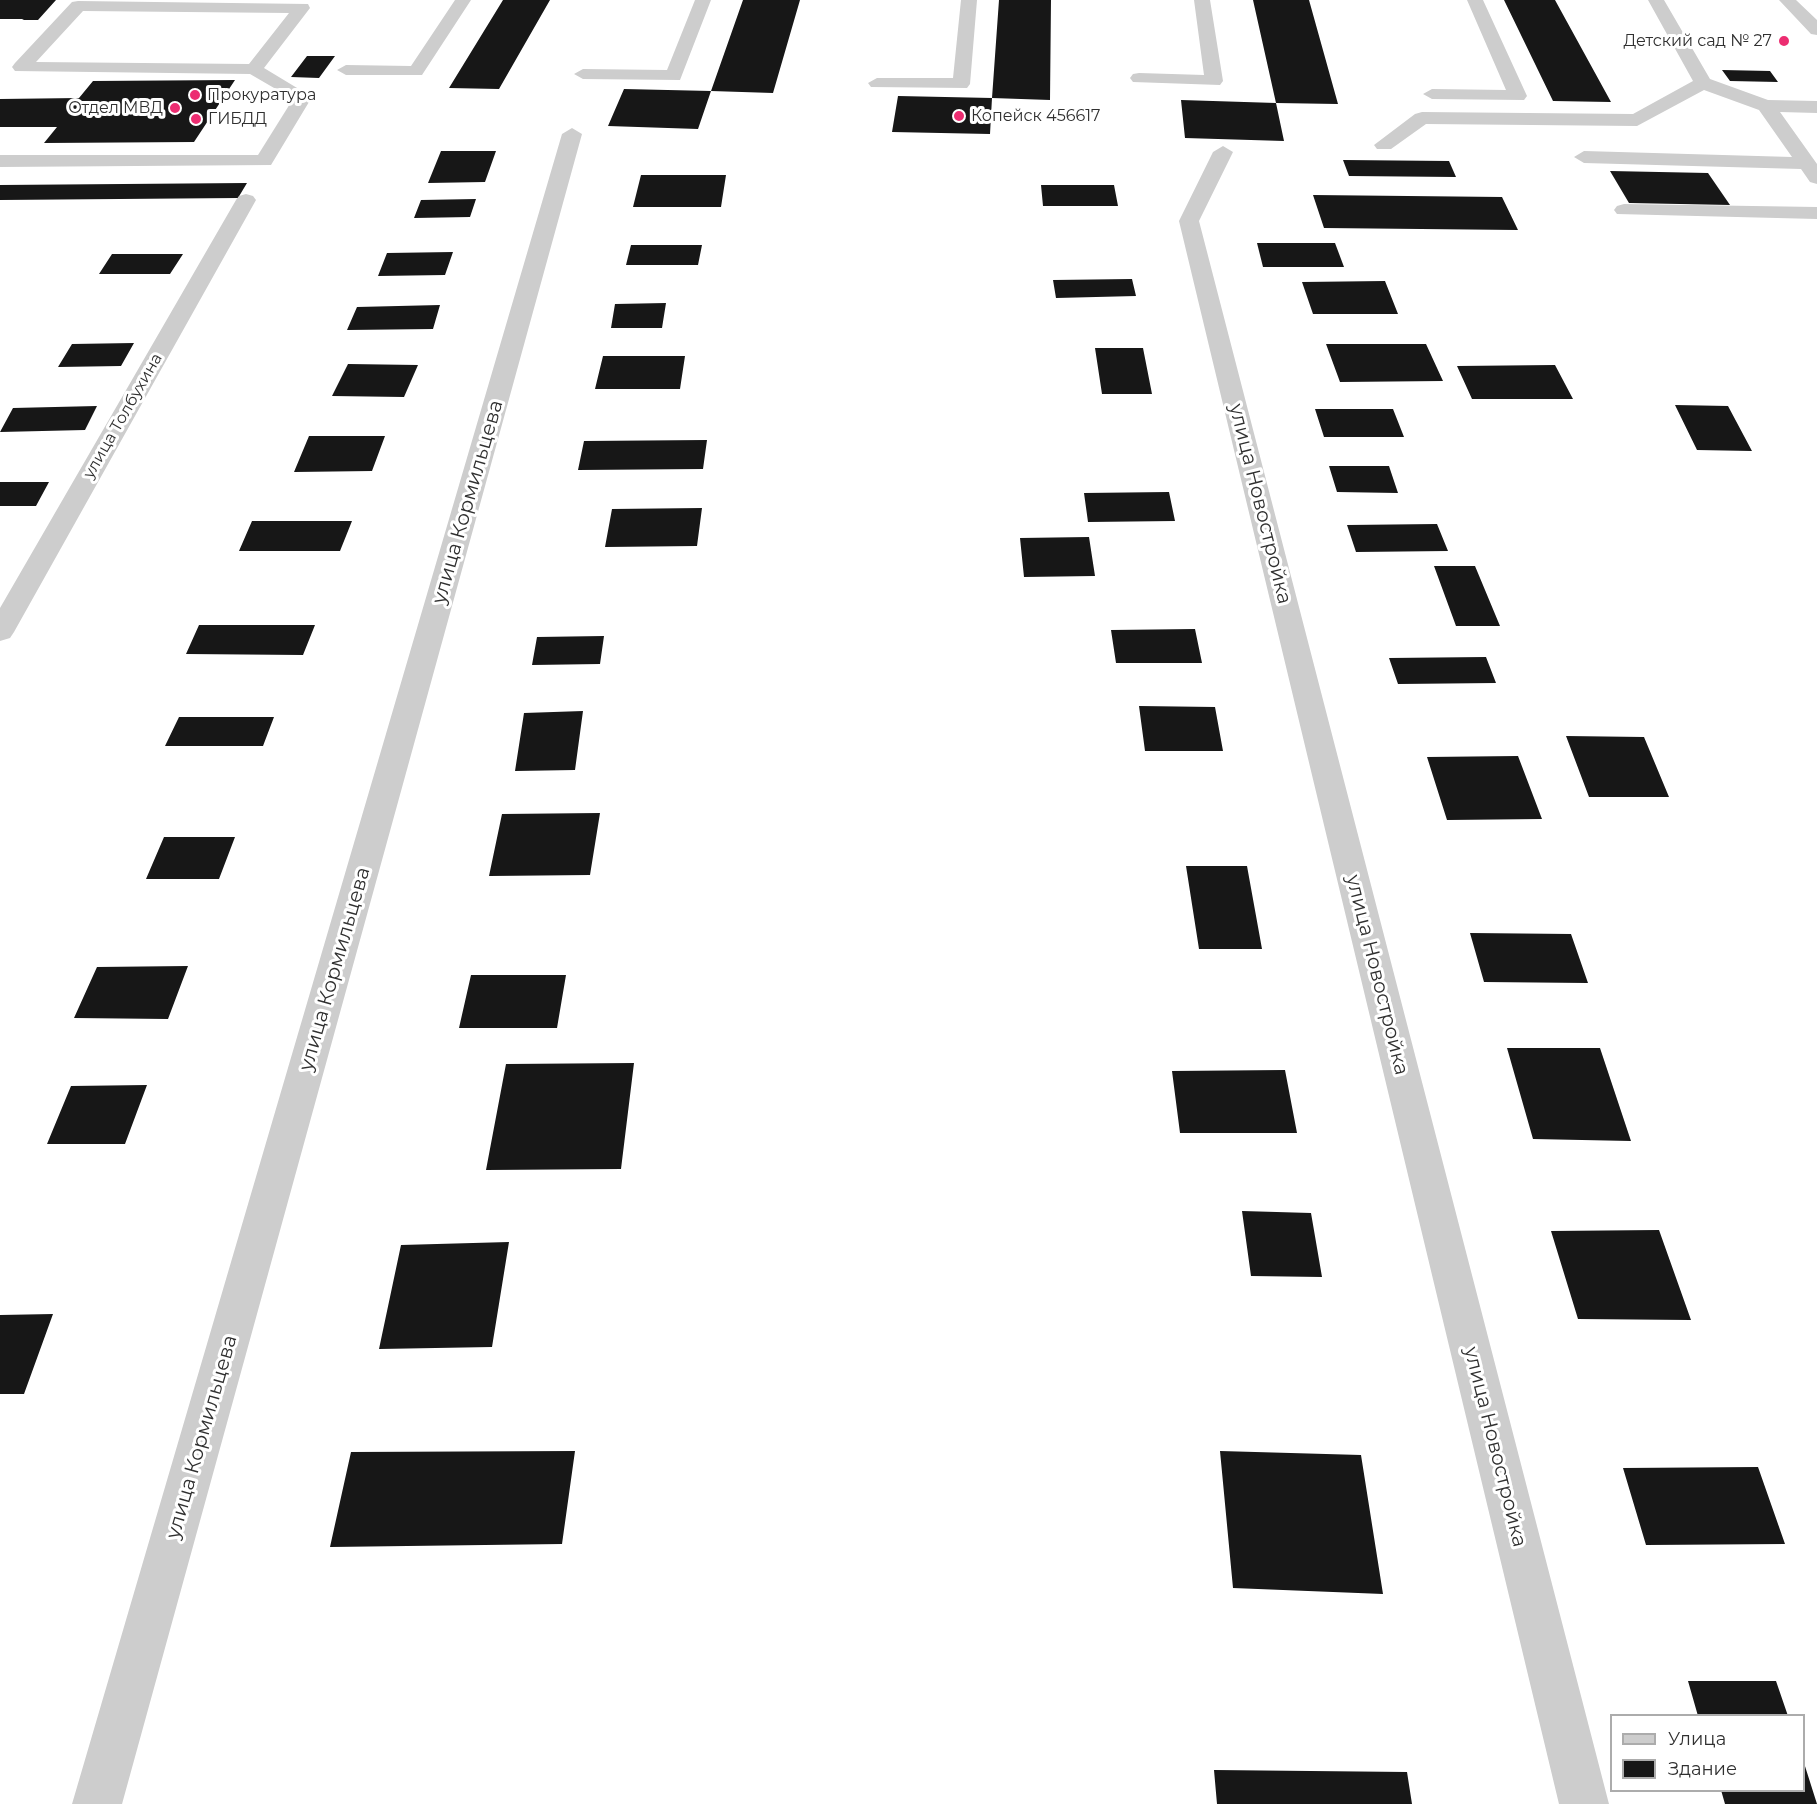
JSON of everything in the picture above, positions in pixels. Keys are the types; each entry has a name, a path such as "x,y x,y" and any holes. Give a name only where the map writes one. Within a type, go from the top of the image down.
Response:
{"street":[{"path":"346,70 416,71 463,0"},
{"path":"583,74 674,76 703,0"},
{"path":"877,82 961,84 969,0"},
{"path":"1139,78 1214,81 1202,0"},
{"path":"1432,94 1518,96 1475,0"},
{"path":"1656,0 1703,83 1766,106 1817,107"},
{"path":"1787,0 1817,30"},
{"path":"0,162 264,161 303,97 254,69 21,67 78,6 302,8 254,69"},
{"path":"1384,145 1422,118 1637,120 1703,83"},
{"path":"1766,106 1812,170"},
{"name":"улица Кормильцева","path":"97,1804 572,135"},
{"name":"улица Новостройка","path":"1223,152 1190,222 1584,1804"},
{"path":"1584,157 1812,170"},
{"name":"улица Толбухина","path":"0,632 246,200"},
{"path":"1624,210 1817,213"}],"building":[{"path":"0,0 56,0 38,20 22,20 24,19 0,19"},
{"path":"503,0 550,0 499,89 449,88"},
{"path":"743,0 800,0 773,93 711,91"},
{"path":"999,0 1051,0 1050,100 992,98"},
{"path":"1253,0 1309,0 1338,104 1276,103"},
{"path":"1504,0 1555,0 1611,102 1553,101"},
{"path":"307,56 335,56 319,78 291,77"},
{"path":"1722,70 1770,71 1778,82 1730,81"},
{"path":"235,80 194,142 44,143 57,127 0,127 0,99 79,98 93,81"},
{"path":"624,89 711,91 698,129 608,126"},
{"path":"898,96 992,98 990,134 892,132"},
{"path":"1181,100 1276,103 1284,141 1185,138"},
{"path":"441,151 496,151 485,182 428,183"},
{"path":"1343,160 1449,161 1456,177 1349,176"},
{"path":"1610,171 1708,173 1730,205 1629,203"},
{"path":"641,175 726,175 721,207 633,207"},
{"path":"247,183 238,198 0,200 0,185"},
{"path":"1041,185 1114,185 1118,206 1043,206"},
{"path":"1313,195 1502,197 1518,230 1324,228"},
{"path":"476,199 470,217 414,218 421,200"},
{"path":"1257,243 1335,243 1344,267 1263,267"},
{"path":"631,245 702,245 698,265 626,265"},
{"path":"453,252 445,275 378,276 387,253"},
{"path":"112,254 183,254 170,274 99,274"},
{"path":"1132,279 1136,296 1056,298 1053,280"},
{"path":"1385,281 1398,314 1313,314 1302,282"},
{"path":"666,303 662,328 611,328 615,304"},
{"path":"440,305 433,329 347,330 357,307"},
{"path":"134,343 121,366 58,367 72,344"},
{"path":"1326,344 1426,344 1443,381 1340,382"},
{"path":"1095,348 1143,348 1152,394 1102,394"},
{"path":"603,356 685,356 680,389 595,389"},
{"path":"348,364 418,365 404,397 332,396"},
{"path":"1555,365 1573,399 1472,399 1457,366"},
{"path":"1675,405 1728,406 1752,451 1697,450"},
{"path":"97,406 85,430 0,432 13,408"},
{"path":"1315,409 1393,409 1404,437 1324,437"},
{"path":"309,436 385,436 372,471 294,472"},
{"path":"707,440 703,469 578,470 584,441"},
{"path":"1329,466 1389,466 1398,493 1337,492"},
{"path":"0,482 49,482 36,506 0,506"},
{"path":"1169,492 1175,521 1088,522 1084,493"},
{"path":"702,508 697,546 605,547 612,509"},
{"path":"252,521 352,521 340,551 239,551"},
{"path":"1437,524 1448,551 1356,552 1347,525"},
{"path":"1089,537 1095,576 1024,577 1020,538"},
{"path":"1434,566 1475,566 1500,626 1456,626"},
{"path":"199,625 315,625 303,655 186,654"},
{"path":"1195,629 1202,663 1116,663 1111,630"},
{"path":"604,636 600,664 532,665 537,637"},
{"path":"1486,657 1496,683 1398,684 1389,658"},
{"path":"1139,706 1215,707 1223,751 1145,751"},
{"path":"583,711 575,770 515,771 524,713"},
{"path":"179,717 274,717 263,746 165,746"},
{"path":"1566,736 1644,737 1669,797 1589,797"},
{"path":"1518,756 1542,819 1447,820 1427,757"},
{"path":"600,813 590,875 489,876 502,814"},
{"path":"164,837 235,837 219,879 146,879"},
{"path":"1186,866 1247,866 1262,949 1199,949"},
{"path":"1470,933 1571,934 1588,983 1484,982"},
{"path":"188,966 168,1019 74,1018 97,967"},
{"path":"471,975 566,975 557,1028 459,1028"},
{"path":"1507,1048 1600,1048 1631,1141 1533,1139"},
{"path":"634,1063 621,1169 486,1170 506,1064"},
{"path":"1285,1070 1297,1133 1180,1133 1172,1071"},
{"path":"147,1085 125,1144 47,1144 71,1086"},
{"path":"1242,1211 1311,1213 1322,1277 1251,1276"},
{"path":"1659,1230 1691,1320 1578,1319 1551,1231"},
{"path":"509,1242 492,1347 379,1349 401,1245"},
{"path":"53,1314 24,1394 0,1394 0,1315"},
{"path":"575,1451 562,1544 330,1547 351,1452"},
{"path":"1220,1451 1361,1455 1383,1594 1233,1588"},
{"path":"1758,1467 1785,1544 1646,1545 1623,1468"},
{"path":"1688,1681 1776,1681 1787,1714 1697,1714"},
{"path":"1805,1766 1817,1804 1725,1804 1722,1792 1805,1792"},
{"path":"1214,1770 1407,1772 1412,1804 1217,1804"}],"place":[{"name":"Детский сад № 27","path":"1784,41"},
{"name":"Прокуратура","path":"195,95"},
{"name":"Отдел МВД","path":"175,108"},
{"name":"Копейск 456617","path":"959,116"},
{"name":"ГИБДД","path":"196,119"}]}
